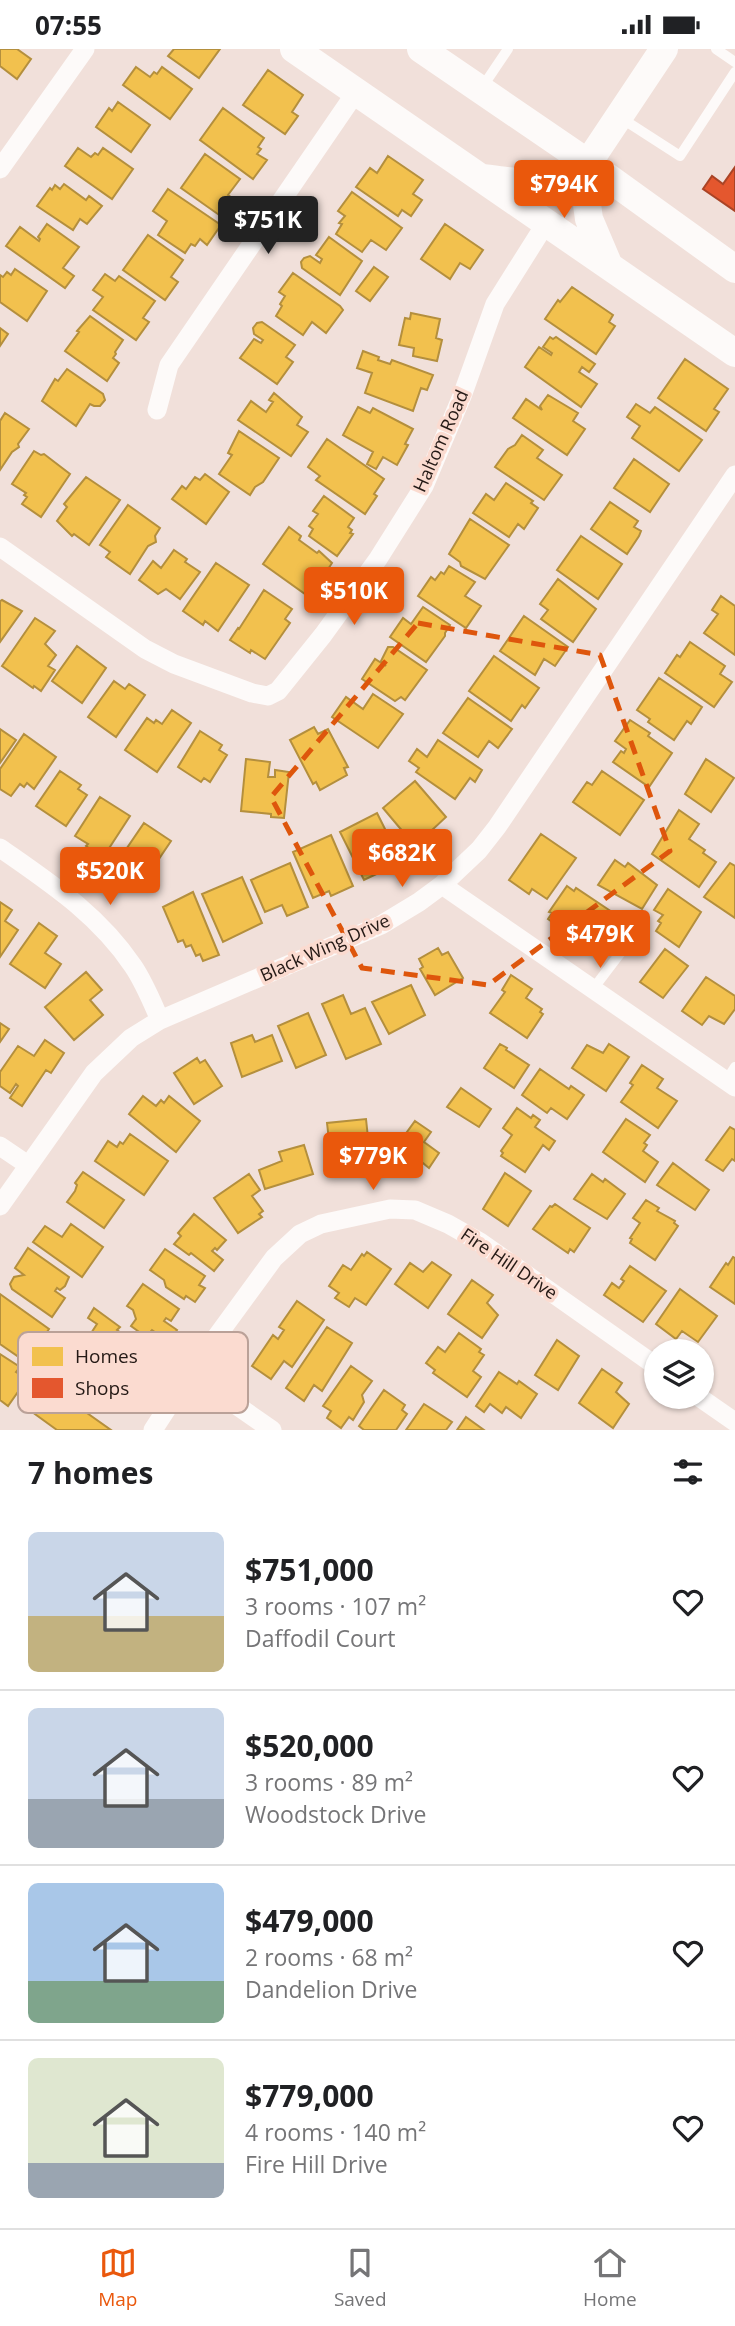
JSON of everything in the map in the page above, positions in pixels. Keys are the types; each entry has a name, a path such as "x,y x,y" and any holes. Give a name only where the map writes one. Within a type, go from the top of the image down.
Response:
{"main road":[{"path":"294,49 735,353"},
{"path":"421,49 588,163 735,269"},
{"path":"480,177 524,183 548,182 573,173 588,163 664,49"},
{"path":"588,163 585,190 589,219 609,266"}],"street":[{"path":"0,169 85,49"},
{"path":"157,410 169,365 356,92"},
{"name":"Haltom Road","path":"0,547 145,649 164,659 252,693 268,696 278,691 378,559 424,486 462,396 495,304 546,223"},
{"name":"Black Wing Drive","path":"0,1206 94,1073 131,1038 160,1020 381,925 442,885 479,850 735,475"},
{"path":"0,848 78,902 114,939 135,968 160,1020"},
{"path":"442,885 593,989 732,1078"},
{"path":"0,1146 28,1165"},
{"name":"Fire Hill Drive","path":"220,1332 274,1258 300,1234 321,1224 390,1209 415,1210 480,1242 644,1358"},
{"path":"714,1407 735,1422"},
{"name":"Fire Hill Drive","path":"153,1430 164,1413"},
{"path":"248,1413 272,1430"}],"lane":[{"path":"481,90 508,49"},
{"path":"716,49 735,62"},
{"path":"619,117 680,156 735,72"},
{"path":"593,989 631,939"}],"highlighted area":[{"path":"418,623 600,655 670,851 488,985 362,968 271,797"}],"building: Homes":[{"path":"0,49 17,49 31,59 17,79 0,66"},
{"path":"174,49 220,49 199,78 168,56"},
{"path":"136,67 150,77 154,72 157,74 162,67 192,89 170,119 123,85"},
{"path":"268,70 303,95 292,112 298,116 285,134 243,105"},
{"path":"118,102 150,125 131,152 96,127 109,108 112,111"},
{"path":"223,108 264,138 257,154 267,160 253,179 200,140"},
{"path":"78,148 91,157 95,153 98,155 103,148 133,169 112,199 65,166"},
{"path":"205,154 240,179 228,195 235,200 222,217 181,188"},
{"path":"388,156 423,180 413,194 422,200 411,216 402,210 398,216 356,187 370,168 377,173"},
{"path":"64,184 86,200 89,196 102,206 87,224 80,219 73,230 37,206 50,188 52,190 55,185 60,189"},
{"path":"168,189 221,225 207,245 200,239 195,246 191,244 185,253 158,235 167,221 153,211"},
{"path":"352,192 402,228 386,250 371,240 362,252 336,234 342,224 339,223 345,216 338,211"},
{"path":"47,224 79,247 63,268 74,276 65,288 6,246 20,227 39,241 38,237"},
{"path":"445,224 483,250 470,269 460,263 450,279 421,259"},
{"path":"148,235 183,260 171,277 178,282 165,300 123,270"},
{"path":"329,237 362,261 340,295 302,268 301,262 310,256 320,263 322,259 316,255"},
{"path":"374,267 388,277 370,301 356,291"},
{"path":"15,269 47,291 27,321 0,302 0,275 3,277 7,272 11,275"},
{"path":"293,273 343,310 326,333 312,322 303,335 276,316 285,296 279,292"},
{"path":"105,274 115,281 119,276 155,301 143,318 149,322 136,340 93,310 103,297 93,290"},
{"path":"572,287 613,315 609,322 615,326 596,354 545,319 558,300 560,302"},
{"path":"411,313 440,319 436,338 442,340 437,361 413,356 414,348 399,345 405,318 410,319"},
{"path":"90,316 123,340 113,358 119,363 107,381 65,351"},
{"path":"262,322 295,345 286,357 293,362 277,384 240,358 254,339 261,343 263,340 254,334 253,328"},
{"path":"0,328 8,334 0,346"},
{"path":"550,337 556,337 595,364 589,372 582,367 579,372 597,384 581,407 525,367 539,347 551,355 552,353 543,347"},
{"path":"363,351 379,357 378,360 390,364 392,360 433,375 427,390 421,388 413,411 365,393 372,373 357,368"},
{"path":"685,359 728,389 714,409 719,412 706,431 658,398"},
{"path":"67,369 103,394 105,400 100,406 90,404 76,426 42,401 55,379 58,381"},
{"path":"274,393 302,417 297,425 308,432 291,456 238,420 251,401 266,412 273,402 269,400"},
{"path":"548,395 578,413 573,421 585,429 567,455 513,418 526,399 542,410 540,406"},
{"path":"636,404 650,413 655,407 702,440 679,471 632,438 640,426 627,417"},
{"path":"358,407 370,413 373,408 413,429 397,465 383,457 376,469 367,464 373,452 343,435"},
{"path":"5,413 29,429 18,444 19,447 12,452 0,470 0,421"},
{"path":"239,431 279,458 263,482 255,487 250,495 219,474 232,455 228,453"},
{"path":"522,435 543,450 537,458 562,475 544,500 495,467"},
{"path":"327,439 384,479 365,514 316,480 320,476 308,467"},
{"path":"34,451 44,454 70,474 41,517 22,504 27,497 24,495 26,493 12,484"},
{"path":"634,459 669,484 650,512 614,488"},
{"path":"205,474 229,492 206,524 172,499 182,486 186,489 195,477 200,480"},
{"path":"86,477 120,500 89,545 74,534 72,536 57,521 67,507 64,504"},
{"path":"506,483 533,501 531,503 538,508 524,529 518,524 509,537 473,513 486,494 494,500"},
{"path":"324,496 354,518 348,527 353,534 337,556 309,536 313,529 309,526 318,514 313,511"},
{"path":"610,502 638,521 634,527 641,531 627,554 591,529"},
{"path":"128,505 160,528 155,536 156,542 148,546 130,574 106,557 110,552 100,545"},
{"path":"470,519 509,545 485,579 461,566 460,562 449,554"},
{"path":"289,527 301,536 299,540 317,553 319,551 332,563 323,577 318,574 305,594 263,564"},
{"path":"581,536 622,564 598,599 557,570"},
{"path":"174,550 200,572 180,599 166,589 158,594 139,580 153,561 161,568"},
{"path":"216,563 249,585 218,631 205,621 203,625 183,611"},
{"path":"449,566 475,582 465,596 481,606 466,628 418,596 431,577 435,580 441,572 444,574"},
{"path":"558,579 596,609 573,642 541,619 548,610 540,604"},
{"path":"264,590 292,609 285,619 290,623 265,659 230,640"},
{"path":"721,596 735,606 735,655 704,633 718,614 712,610"},
{"path":"0,601 22,611 0,642"},
{"path":"423,607 450,625 426,662 390,637 403,618 411,624"},
{"path":"524,616 568,647 555,666 544,659 535,675 500,651"},
{"path":"35,618 55,631 45,644 56,655 48,666 55,670 41,691 2,666"},
{"path":"690,642 725,666 720,674 732,682 714,707 665,673"},
{"path":"77,646 106,668 82,703 52,681"},
{"path":"388,647 393,647 427,670 405,700 401,697 395,701 362,679 375,659 386,666 381,661"},
{"path":"494,656 539,688 525,708 522,705 511,721 469,691"},
{"path":"659,678 702,707 691,724 687,721 674,740 648,722 650,719 637,710"},
{"path":"114,681 125,689 129,684 145,695 116,737 88,717"},
{"path":"373,694 403,714 378,748 332,717 346,697 363,709"},
{"path":"468,698 512,729 498,748 489,741 478,757 443,733"},
{"path":"172,710 191,723 157,772 125,750 147,718 162,724"},
{"path":"630,720 650,733 648,736 672,753 649,787 613,762 621,751 624,753 626,749 615,741"},
{"path":"314,727 318,734 328,729 348,767 344,768 347,775 320,790 316,782 313,784 290,740"},
{"path":"0,729 16,740 0,763"},
{"path":"200,731 222,745 219,750 227,755 210,782 204,778 201,782 178,767"},
{"path":"24,734 56,757 34,789 27,783 24,787 20,784 11,796 0,789 0,769"},
{"path":"438,740 482,770 475,782 470,778 455,799 416,772 419,768 409,761 417,749 427,757"},
{"path":"246,759 270,762 268,777 275,777 275,770 289,772 284,818 241,811"},
{"path":"706,759 734,778 711,812 685,794"},
{"path":"60,771 81,785 78,789 87,795 66,826 36,806"},
{"path":"602,771 644,800 620,835 573,802 587,782 592,785"},
{"path":"415,781 446,817 415,846 383,808"},
{"path":"100,797 130,816 102,859 89,850 86,846 88,844 75,836"},
{"path":"679,810 699,824 689,839 716,862 699,887 652,854"},
{"path":"377,813 396,851 379,859 385,870 364,880 340,832"},
{"path":"144,823 171,841 140,887 114,867"},
{"path":"541,834 576,858 547,899 532,889 529,894 509,880"},
{"path":"331,835 353,886 331,896 329,891 313,898 293,852"},
{"path":"615,860 625,867 628,863 657,885 642,909 598,885"},
{"path":"290,863 308,907 287,916 282,905 265,912 251,880"},
{"path":"730,863 735,866 735,918 704,897"},
{"path":"242,877 262,923 223,942 202,894"},
{"path":"567,886 574,891 576,888 612,912 593,939 574,926 569,934 548,919 552,913 549,912"},
{"path":"668,889 701,912 679,947 656,931 661,923 658,921 663,915 654,910"},
{"path":"193,892 219,955 203,961 200,954 196,956 191,945 186,947 183,940 178,942 163,907"},
{"path":"0,902 12,910 5,921 18,930 0,957"},
{"path":"39,923 57,936 45,953 61,964 45,988 10,964"},
{"path":"438,948 442,955 448,952 463,978 435,995 420,969 423,967 419,959"},
{"path":"665,949 688,966 663,998 640,982"},
{"path":"86,972 102,990 90,1000 103,1015 74,1040 45,1007"},
{"path":"511,975 532,989 526,998 542,1009 540,1012 543,1014 527,1038 490,1013 505,992 502,990"},
{"path":"706,977 735,996 735,1009 724,1024 709,1016 702,1025 682,1011"},
{"path":"411,985 425,1015 389,1034 372,1002"},
{"path":"343,995 351,1014 365,1008 381,1044 346,1059 322,1004"},
{"path":"308,1013 326,1055 296,1068 278,1026"},
{"path":"0,1023 9,1029 0,1042"},
{"path":"252,1035 255,1042 272,1035 282,1061 242,1077 231,1043"},
{"path":"45,1040 64,1053 51,1073 46,1070 22,1106 10,1098 18,1086 16,1084 10,1093 0,1086 0,1072 18,1046 34,1056"},
{"path":"500,1044 529,1065 514,1088 484,1068"},
{"path":"609,1044 629,1057 606,1091 572,1068 587,1045 603,1053"},
{"path":"197,1058 200,1063 205,1060 222,1086 194,1104 174,1073"},
{"path":"642,1065 663,1079 657,1088 677,1101 658,1128 621,1102"},
{"path":"540,1069 569,1089 571,1086 584,1095 567,1119 551,1108 547,1113 522,1095"},
{"path":"461,1088 491,1109 479,1127 447,1107"},
{"path":"143,1096 156,1106 161,1100 164,1103 169,1096 200,1121 176,1152 129,1114"},
{"path":"517,1108 531,1118 533,1115 540,1120 535,1127 555,1141 549,1150 543,1145 525,1172 501,1156 501,1151 512,1135 503,1128"},
{"path":"366,1119 371,1166 357,1167 356,1160 349,1161 350,1164 332,1166 327,1123"},
{"path":"626,1119 650,1135 644,1143 647,1145 643,1151 658,1162 645,1182 603,1152"},
{"path":"415,1121 431,1132 424,1142 439,1153 429,1168 418,1159 411,1168 391,1154"},
{"path":"730,1127 735,1130 735,1161 732,1159 723,1171 706,1160"},
{"path":"130,1134 168,1161 144,1195 95,1161 108,1141 117,1147 120,1142 123,1144"},
{"path":"304,1145 313,1174 265,1189 259,1170 282,1161 279,1152"},
{"path":"673,1163 709,1190 695,1210 657,1185"},
{"path":"83,1172 124,1200 104,1228 67,1202"},
{"path":"505,1173 531,1191 508,1226 483,1209"},
{"path":"249,1174 260,1190 252,1196 263,1211 259,1214 262,1217 238,1233 214,1198"},
{"path":"592,1174 603,1182 605,1179 625,1194 607,1219 574,1199"},
{"path":"646,1200 678,1226 655,1260 630,1243 630,1238 640,1223 633,1218"},
{"path":"555,1204 590,1228 574,1252 570,1249 568,1253 533,1229 550,1206"},
{"path":"194,1214 226,1240 217,1250 215,1248 212,1251 223,1260 214,1271 174,1244 181,1236 178,1233"},
{"path":"71,1224 103,1247 82,1277 33,1242 45,1226 62,1237"},
{"path":"28,1248 69,1277 65,1286 55,1291 65,1298 52,1317 12,1289 10,1284 14,1277 24,1275 15,1268"},
{"path":"165,1249 205,1276 199,1285 205,1288 195,1302 186,1296 184,1299 166,1287 164,1280 150,1270"},
{"path":"367,1252 391,1269 366,1305 355,1298 349,1307 335,1298 339,1293 329,1286 343,1265 351,1270 362,1254 364,1256"},
{"path":"733,1257 735,1258 735,1304 710,1287"},
{"path":"432,1262 451,1275 428,1308 395,1284 410,1263 423,1272"},
{"path":"630,1266 666,1291 643,1322 604,1295 612,1283 619,1288 624,1281 621,1279"},
{"path":"472,1280 493,1295 487,1303 498,1315 482,1338 448,1314"},
{"path":"143,1284 179,1309 171,1321 166,1318 164,1321 177,1330 139,1332 131,1326 136,1319 133,1310 127,1306"},
{"path":"680,1289 717,1316 700,1339 694,1339 682,1331 676,1339 656,1324"},
{"path":"0,1294 49,1329 47,1332 18,1332 18,1356 0,1344"},
{"path":"297,1301 324,1320 292,1367 284,1361 271,1379 252,1366 273,1335 278,1339 284,1330 279,1327"},
{"path":"94,1308 120,1327 117,1330 120,1332 92,1332 97,1324 88,1318"},
{"path":"327,1327 352,1343 322,1391 314,1385 304,1401 286,1388"},
{"path":"459,1333 481,1349 479,1352 484,1355 473,1371 481,1377 467,1397 433,1373 435,1370 426,1363 438,1347 445,1352"},
{"path":"557,1340 579,1356 558,1390 535,1375"},
{"path":"0,1354 18,1366 18,1392 8,1406 0,1400"},
{"path":"351,1366 372,1381 362,1395 364,1402 353,1420 349,1417 341,1428 327,1418 331,1411 323,1406"},
{"path":"602,1369 622,1383 616,1392 629,1404 613,1428 579,1403"},
{"path":"499,1372 517,1384 519,1381 537,1394 521,1418 506,1407 502,1413 490,1404 484,1412 476,1406"},
{"path":"384,1390 405,1405 402,1410 407,1414 396,1430 364,1430 359,1426"},
{"path":"424,1404 452,1422 446,1430 406,1430"},
{"path":"34,1413 87,1413 111,1430 57,1430"},
{"path":"466,1417 484,1430 457,1430"}],"building: Shops":[{"path":"735,167 735,211 703,189 712,176 723,184"}]}
